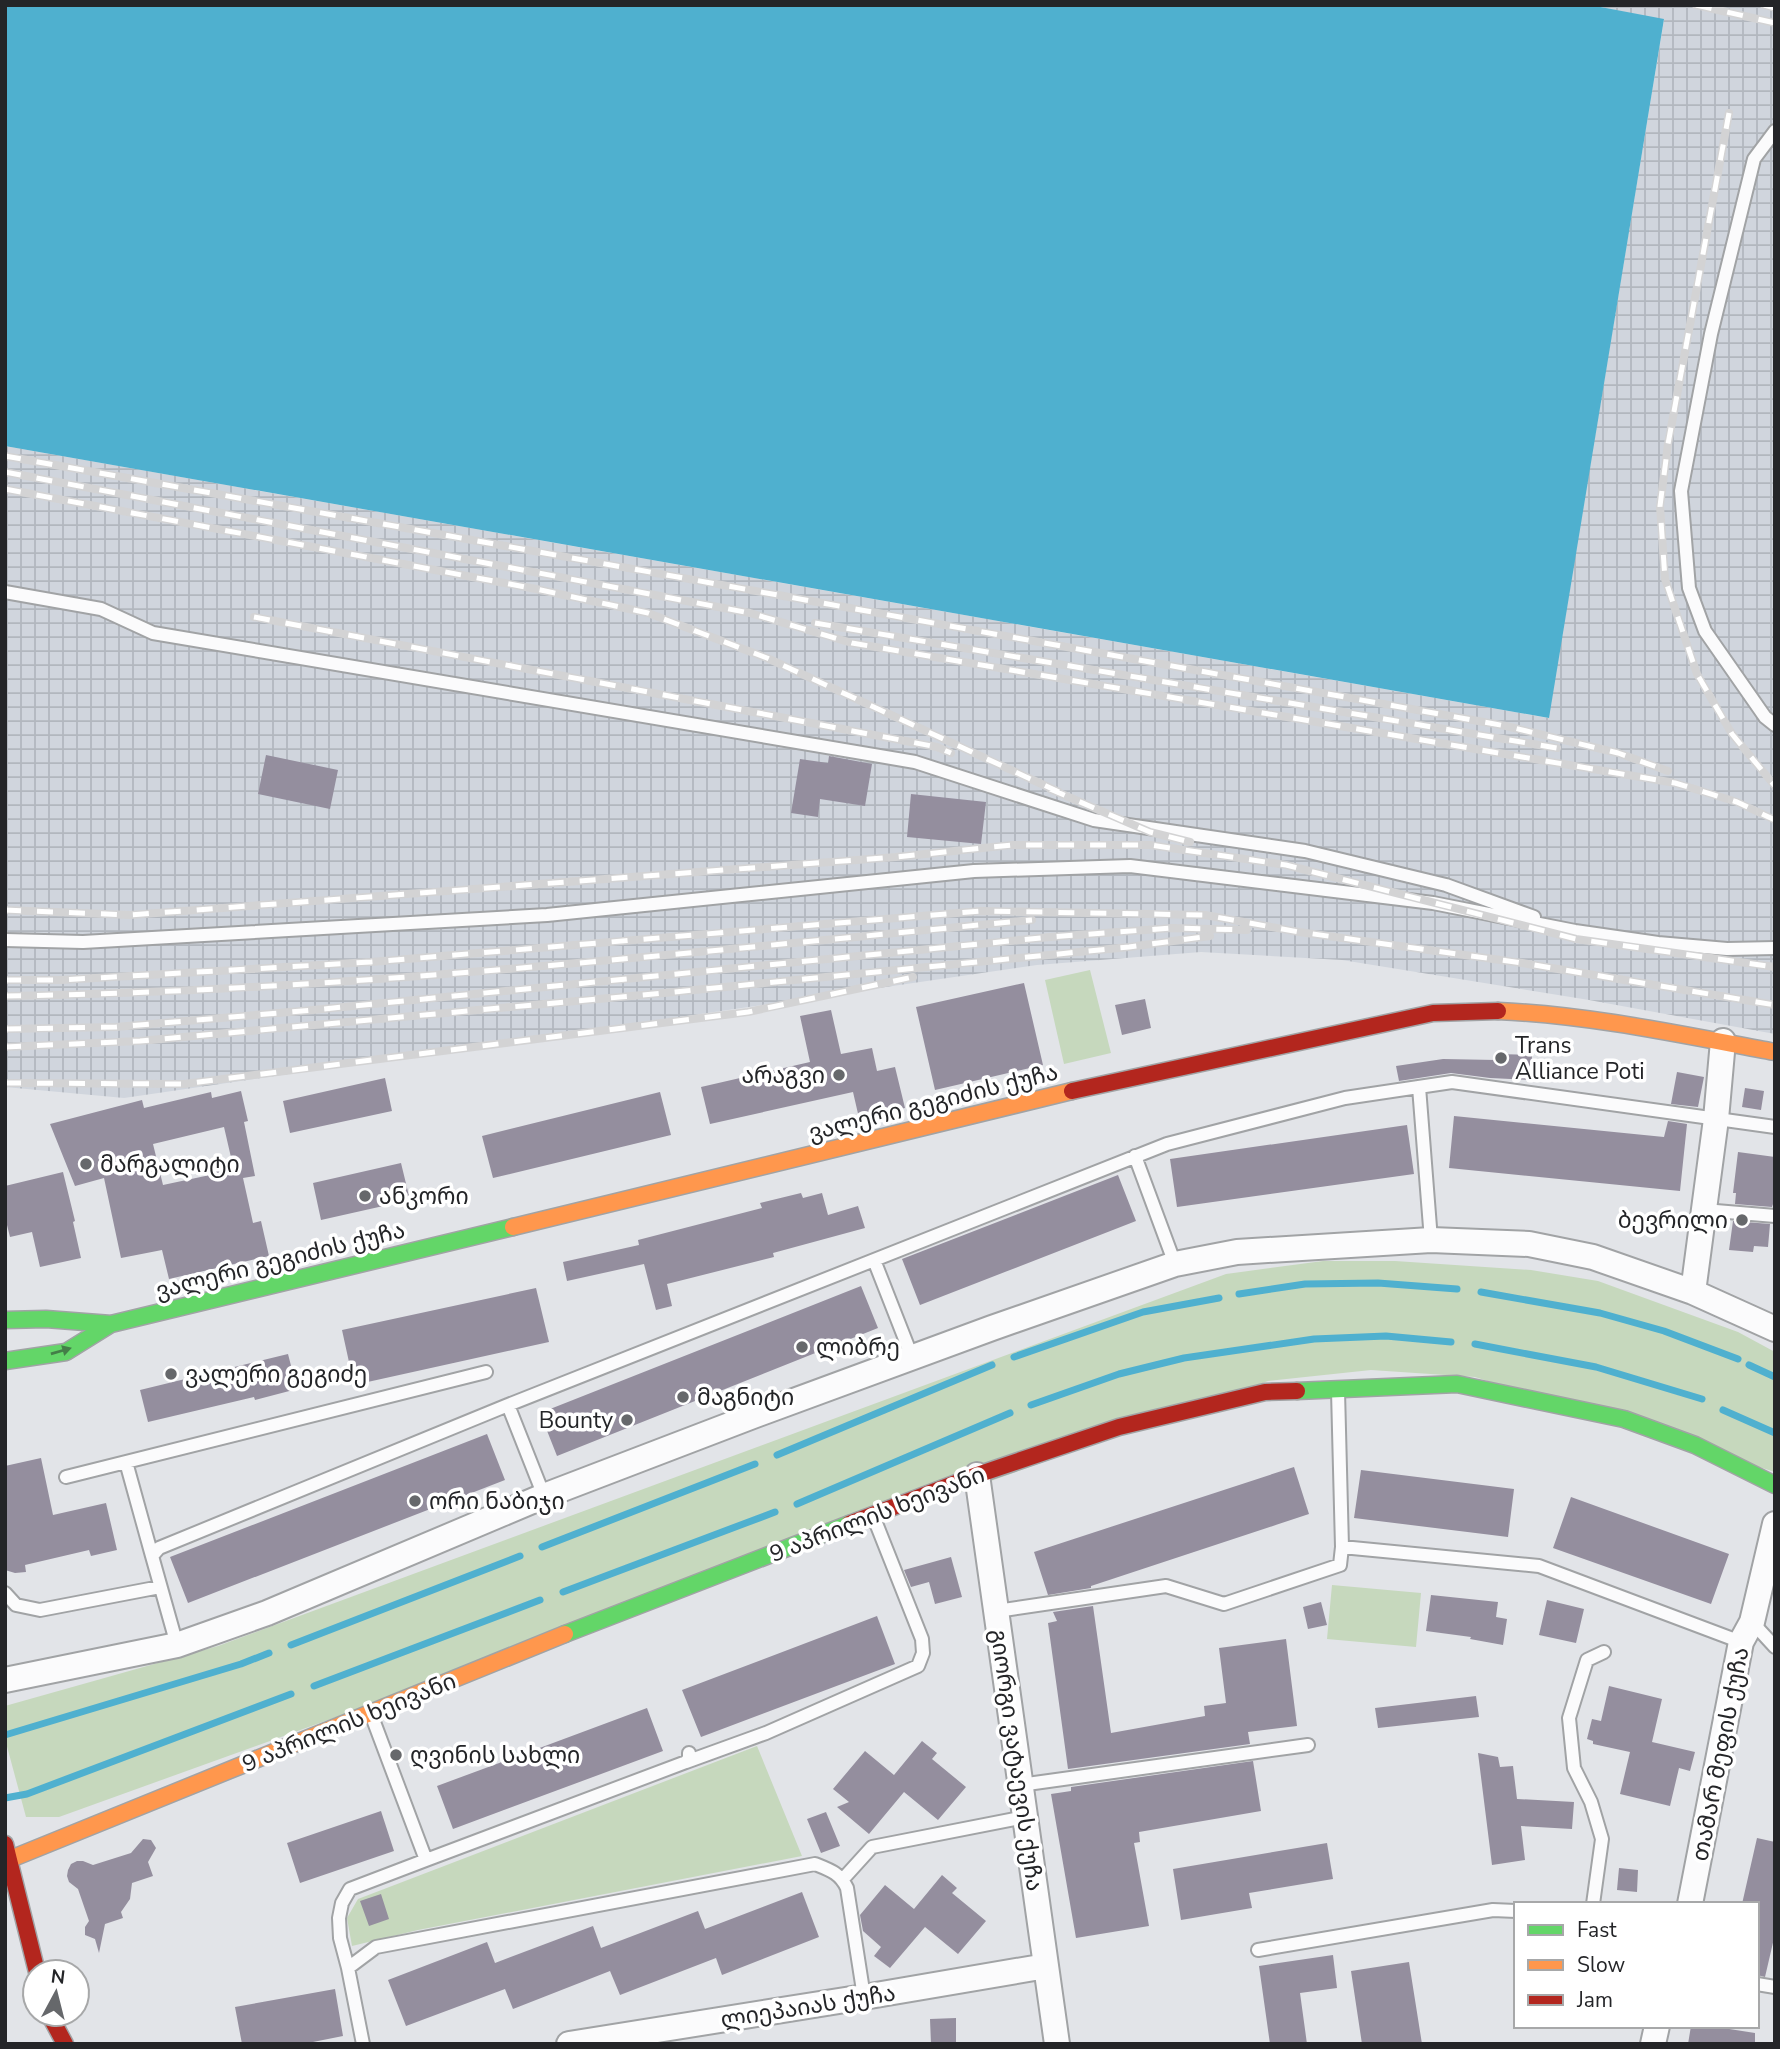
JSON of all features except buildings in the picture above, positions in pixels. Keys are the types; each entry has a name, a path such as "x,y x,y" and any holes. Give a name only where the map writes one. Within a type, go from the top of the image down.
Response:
{"street":[{"name":"ვალერი გეგიძის ქუჩა","path":"5,1320 46,1319 111,1324 1115,1081 1433,1013 1486,1010 1544,1013 1723,1041 1775,1052"},
{"path":"1693,1292 1716,1119 1723,1041"},
{"path":"5,1680 177,1645 267,1613 544,1496 912,1357 1175,1264 1237,1252 1431,1240 1529,1244 1593,1257 1693,1292 1774,1327"},
{"name":"ვალერი გეგიძის ქუჩა","path":"5,1361 66,1352 111,1324"},
{"name":"9 აპრილის ხეივანი","path":"7,1852 371,1713 580,1628 977,1475 1119,1427 1265,1392 1457,1384 1624,1419 1695,1445 1775,1485"},
{"name":"გიორგი ვატაევის ქუჩა","path":"977,1475 1057,2044"},
{"name":"თამარ მეფის ქუჩა","path":"1690,1902 1746,1632 1775,1524"},
{"path":"7,1852 34,1958"},
{"name":"ლიეპაიას ქუჩა","path":"569,2044 1046,1966"},
{"path":"56,2028 65,2044"}],"lane":[{"path":"1775,131 1754,159 1711,334 1681,491 1689,588 1705,631 1765,717 1775,725"},
{"path":"5,592 101,609 153,633 915,762 1094,820 1305,851 1446,885 1575,931"},
{"path":"5,940 83,942 547,915 974,871 1130,866 1433,903 1575,931 1658,943 1727,949 1775,948"},
{"path":"152,1556 159,1548 509,1405 1167,1144 1345,1098 1452,1082 1775,1127"},
{"path":"1419,1087 1431,1240"},
{"path":"1135,1156 1175,1264"},
{"path":"1704,1210 1775,1216"},
{"path":"874,1260 912,1357"},
{"path":"66,1477 486,1372"},
{"path":"996,1611 1166,1586 1224,1604 1340,1564 1342,1547 1338,1389"},
{"path":"509,1405 544,1496"},
{"path":"125,1462 177,1645"},
{"path":"363,2044 340,1938 342,1903 350,1889 687,1757 766,1733 918,1666 923,1653 922,1639 872,1515"},
{"path":"1342,1547 1539,1566 1746,1632 1775,1647"},
{"path":"5,1593 16,1605 40,1610 160,1587"},
{"path":"1593,1902 1602,1839 1591,1802 1574,1768 1569,1717 1587,1660 1604,1652"},
{"path":"371,1713 426,1860"},
{"path":"1020,1785 1308,1745"},
{"path":"843,1879 872,1847 1025,1817"},
{"path":"348,1968 376,1947 816,1864 835,1871 847,1888 864,1997"},
{"path":"1258,1950 1493,1910 1514,1911"}],"shaded area":[{"path":"1590,5 1775,5 1775,1034 1589,1000 1342,960 1201,952 1037,965 124,1098 5,1087 5,446 1548,718 1664,20"}],"green space":[{"path":"1090,970 1111,1053 1064,1064 1045,980"},
{"path":"1323,1261 1395,1261 1531,1270 1598,1281 1738,1332 1775,1352 1775,1472 1475,1377 1371,1370 1268,1381 59,1817 26,1817 5,1739 5,1706 218,1646 1226,1274"},
{"path":"1332,1585 1421,1593 1416,1647 1327,1639"},
{"path":"757,1746 802,1856 418,1930 352,1946 347,1918 358,1899"}],"water":[{"path":"5,5 1590,5 1664,19 1549,718 5,446"}],"waterway":[{"path":"1239,1294 1305,1284 1378,1283 1457,1289"},
{"path":"1481,1292 1600,1313 1664,1331 1738,1359"},
{"path":"1014,1357 1143,1312 1219,1298"},
{"path":"1031,1405 1119,1374 1184,1358 1314,1339 1386,1336 1451,1342"},
{"path":"1475,1344 1596,1367 1702,1399"},
{"path":"777,1455 992,1365"},
{"path":"1749,1365 1775,1377"},
{"path":"1723,1410 1775,1433"},
{"path":"797,1504 1010,1413"},
{"path":"542,1547 755,1464"},
{"path":"563,1592 775,1512"},
{"path":"291,1645 520,1556"},
{"path":"314,1686 540,1600"},
{"path":"5,1735 241,1664 269,1653"},
{"path":"5,1798 27,1794 291,1694"}],"railway":[{"path":"1696,5 1775,23"},
{"path":"1764,5 1775,8"},
{"path":"1729,113 1668,444 1660,506 1665,579 1697,674 1732,734 1775,786"},
{"path":"5,456 1506,726 1618,753 1668,771"},
{"path":"5,472 750,613 852,643 1675,783 1737,802 1775,820"},
{"path":"5,489 536,589 648,613 767,658 1059,792"},
{"path":"254,617 937,747 951,753"},
{"path":"815,623 1557,748"},
{"path":"1050,789 1150,832 1190,842"},
{"path":"5,910 130,915 896,857 1012,845 1150,845 1286,865 1576,939 1775,967"},
{"path":"5,980 61,980 371,962 981,911 1205,915 1299,932 1522,963 1775,1005"},
{"path":"5,996 134,993 391,978 648,957 1032,920"},
{"path":"5,1029 116,1027 313,1010 1050,937 1172,928 1247,930"},
{"path":"5,1047 140,1041 664,993 1129,947 1210,936"},
{"path":"5,1083 184,1084 748,1012 913,977"}],"traffic: fast":[{"path":"5,1361 66,1352 111,1324 513,1227"},
{"path":"5,1320 46,1319 111,1324"},
{"path":"1297,1391 1457,1384 1624,1419 1695,1445 1775,1485"},
{"path":"565,1634 849,1524"}],"traffic: slow":[{"path":"1498,1011 1602,1021 1775,1052"},
{"path":"513,1227 1072,1091"},
{"path":"8,1860 565,1634"}],"traffic: jam":[{"path":"1072,1091 1433,1013 1498,1011"},
{"path":"849,1524 977,1475 1119,1427 1265,1392 1297,1391"},
{"path":"5,1844 34,1958"},
{"path":"56,2028 65,2044"}],"place":[{"name":"Trans Alliance Poti","path":"1501,1058"},
{"name":"არაგვი","path":"839,1075"},
{"name":"მარგალიტი","path":"86,1164"},
{"name":"ანკორი","path":"365,1196"},
{"name":"ბევრილი","path":"1742,1220"},
{"name":"ლიბრე","path":"802,1347"},
{"name":"ვალერი გეგიძე","path":"171,1374"},
{"name":"მაგნიტი","path":"683,1397"},
{"name":"Bounty","path":"627,1420"},
{"name":"ორი ნაბიჯი","path":"415,1501"},
{"name":"ღვინის სახლი","path":"396,1755"}]}
